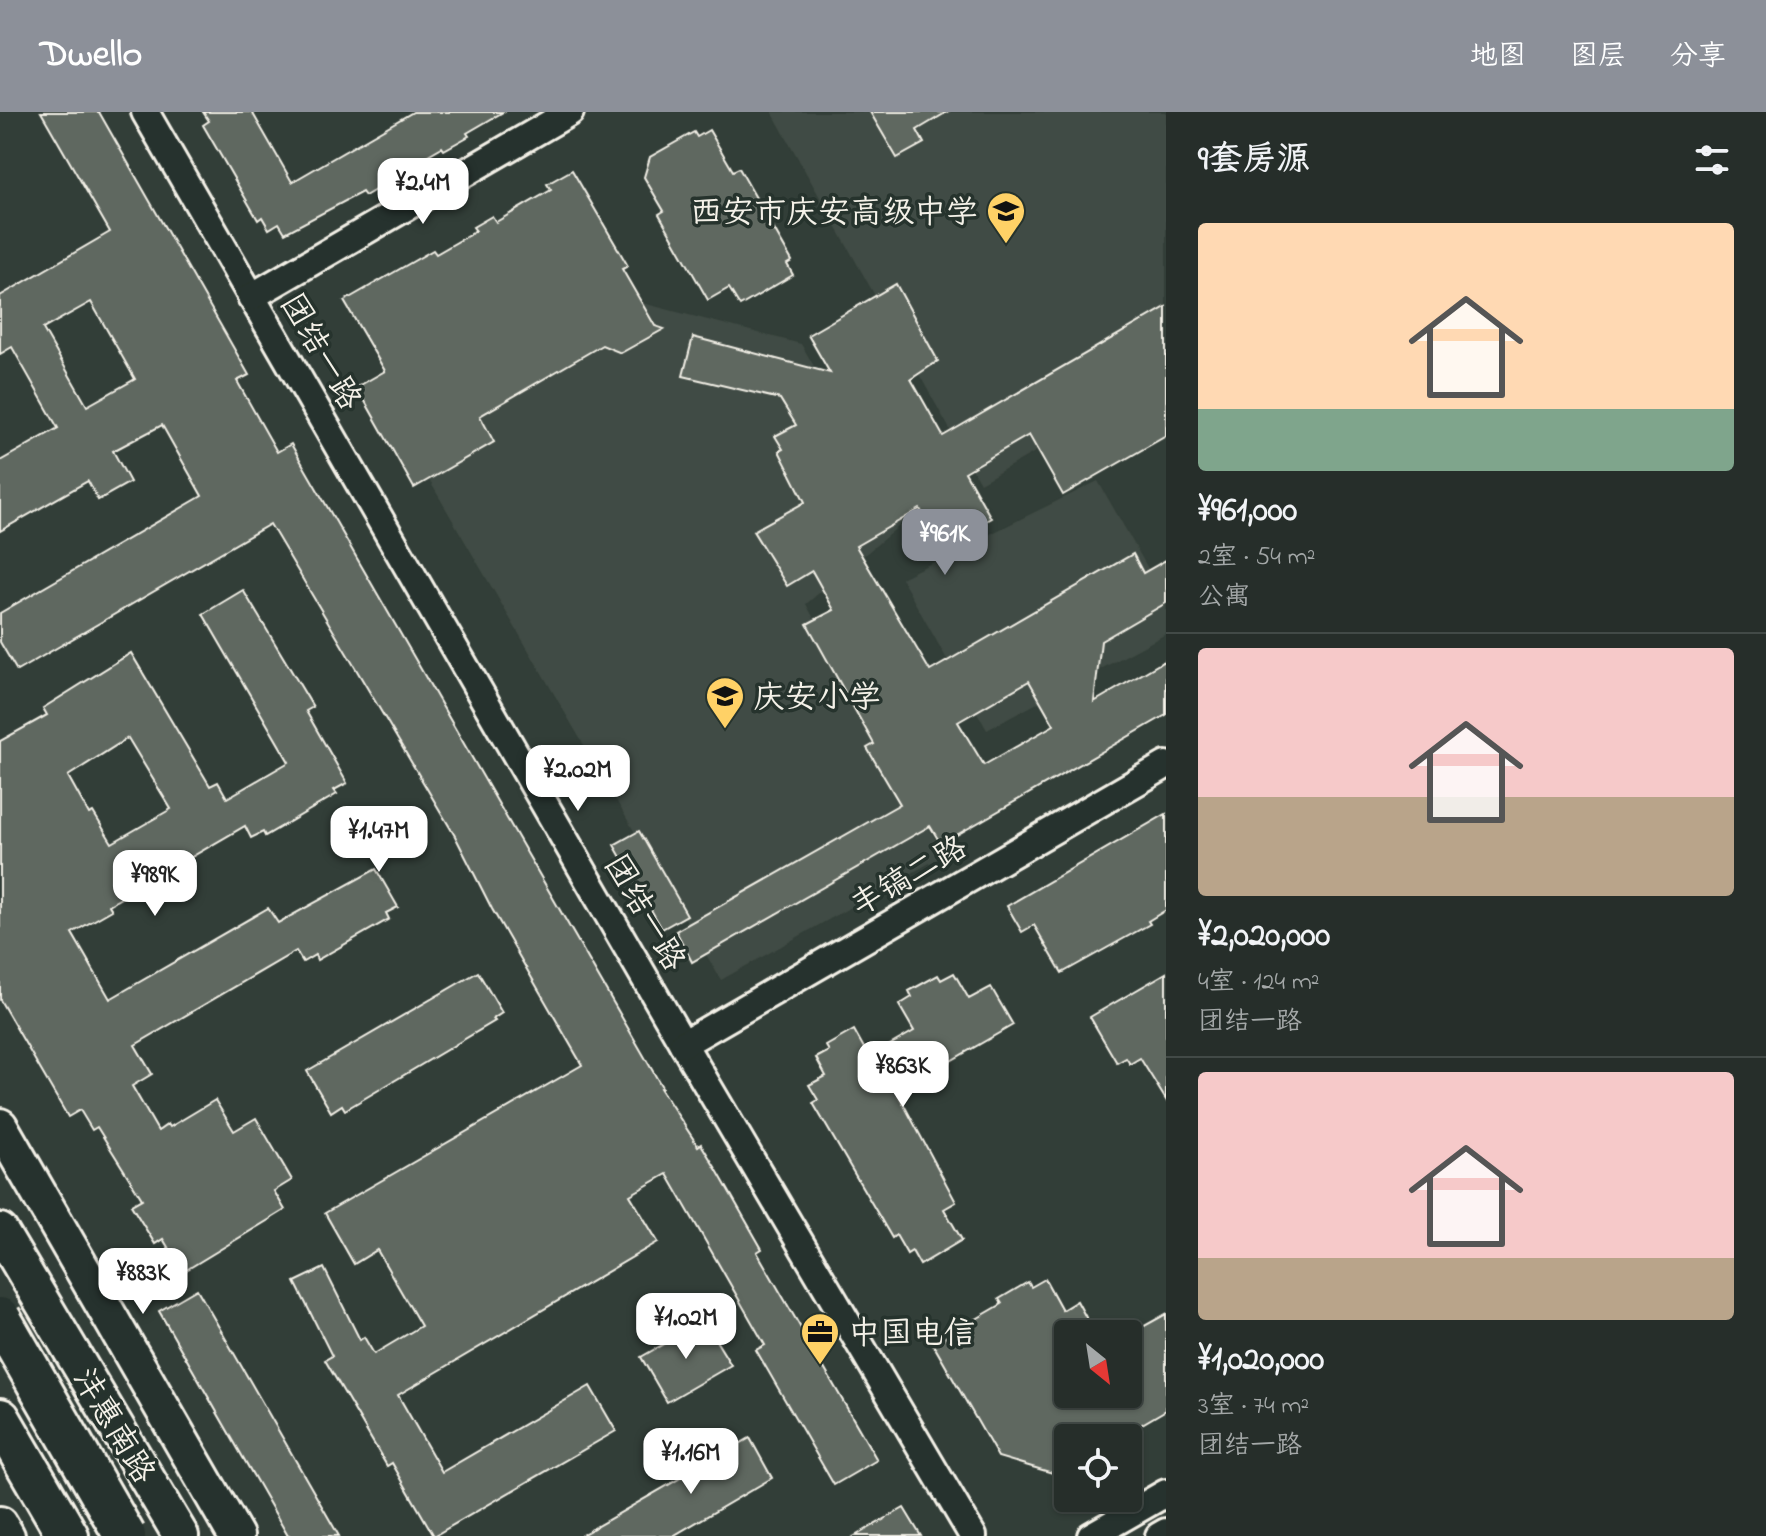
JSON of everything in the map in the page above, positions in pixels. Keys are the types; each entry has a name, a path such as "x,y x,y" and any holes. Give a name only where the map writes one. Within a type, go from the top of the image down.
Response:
{"highway":[{"path":"0,1318 125,1536"},
{"path":"0,1419 68,1536"}],"main road":[{"path":"0,1126 236,1536"},
{"name":"沣惠南路","path":"0,1231 181,1536"},
{"path":"0,1524 7,1536"}],"street":[{"name":"团结一路","path":"145,112 683,1044 973,1536"},
{"path":"251,297 570,112"},
{"name":"丰镐二路","path":"683,1044 1166,765"},
{"path":"1091,1536 1166,1493"},
{"path":"1159,1536 1166,1532"}],"shaded area":[{"name":"西安市庆安高级中学","path":"772,112 1166,112 1166,378 980,483"},
{"name":"庆安小学","path":"619,297 801,344 905,521 806,604 944,855 721,980 397,425"},
{"path":"1098,481 1166,600 1166,634 987,730 901,578"}],"building":[{"path":"41,112 99,112 249,375 237,381 277,452 291,444 660,1088 718,1172 762,1249 757,1252 877,1460 834,1485 756,1350 765,1345 667,1174 630,1195 658,1242 398,1395 442,1472 590,1386 616,1431 434,1536 392,1463 387,1466 325,1360 332,1356 295,1282 324,1268 360,1340 364,1337 374,1354 421,1326 377,1250 354,1264 325,1213 582,1065 492,909 455,836 270,524 17,671 0,642 0,613 202,496 162,425 113,451 130,482 98,500 88,481 0,531 0,461 58,428 12,347 0,354 0,296 110,232","holes":["91,302 135,379 87,406 43,329"]},
{"path":"203,112 252,112 292,182 413,112 503,112 467,133 469,136 444,150 442,147 395,174 397,177 365,196 362,192 285,233 279,223 269,229 262,217 258,220 203,125 209,121"},
{"path":"870,112 947,112 917,130 924,143 897,158"},
{"path":"709,130 733,171 739,168 792,261 787,264 793,275 740,306 729,288 708,300 659,214 664,211 644,177 650,157 694,132 697,137"},
{"path":"572,170 628,266 622,269 655,326 664,329 621,353 602,345 480,416 494,442 414,488 357,387 385,371 344,301 433,250 436,254 476,231 473,227 492,216 496,222 551,190 547,184"},
{"path":"896,284 938,361 911,379 943,436 1166,307 1166,436 1063,495 1029,435 965,472 991,518 942,547 920,509 856,546 930,671 1133,554 1143,573 1166,560 1166,603 1101,641 1094,702 1166,660 1166,715 941,844 930,826 692,962 676,931 900,804 867,748 874,744 807,624 834,610 812,571 787,586 753,531 805,502 779,451 783,449 775,436 796,425 780,399 683,376 693,337 830,373 808,335","holes":["1029,681 1054,725 984,765 958,722"]},
{"path":"243,590 313,707 306,711 347,783 334,790 337,794 265,836 263,832 251,838 245,826 109,905 112,910 72,933 110,999 268,908 278,923 376,869 398,907 386,913 389,919 317,960 315,955 303,962 296,951 135,1045 152,1074 132,1086 158,1131 215,1100 234,1131 256,1118 292,1180 274,1191 285,1210 183,1272 163,1239 155,1244 131,1205 142,1199 97,1127 92,1130 80,1110 68,1117 0,1000 0,741 47,715 43,708 131,653 210,786 218,782 227,798 289,762 203,614","holes":["128,738 171,809 112,843 93,812 89,814 68,776"]},
{"path":"1166,814 1166,910 1148,921 1150,924 1062,973 1034,925 1022,932 1007,906"},
{"path":"639,831 687,915 662,929 614,845"},
{"path":"478,972 502,1013 493,1019 495,1021 345,1110 342,1105 331,1112 307,1071"},
{"path":"954,973 969,999 991,987 1013,1025 897,1092 956,1202 944,1209 962,1240 920,1265 912,1251 907,1254 896,1235 892,1238 813,1103 818,1100 809,1085 826,1076 816,1058 829,1051 826,1046 854,1030 869,1057 914,1031 899,1005 912,997 909,991 938,975 941,980"},
{"path":"1166,973 1166,1100 1140,1058 1130,1064 1126,1058 1117,1063 1090,1017"},
{"path":"1045,1279 1062,1310 1077,1301 1087,1320 1054,1320 1054,1408 1142,1408 1142,1327 1166,1314 1166,1410 1142,1424 1054,1424 1054,1473 998,1457 933,1344 1002,1304 999,1299 1028,1282 1031,1287"},
{"path":"197,1289 339,1536 288,1536 159,1311"},
{"path":"704,1321 731,1365 667,1402 641,1357"},
{"path":"750,1438 772,1478 673,1536 580,1536"},
{"path":"904,1508 921,1536 855,1536"}],"place":[{"name":"西安市庆安高级中学","path":"1006,245"},
{"name":"庆安小学","path":"725,730"},
{"name":"中国电信","path":"820,1366"}]}
